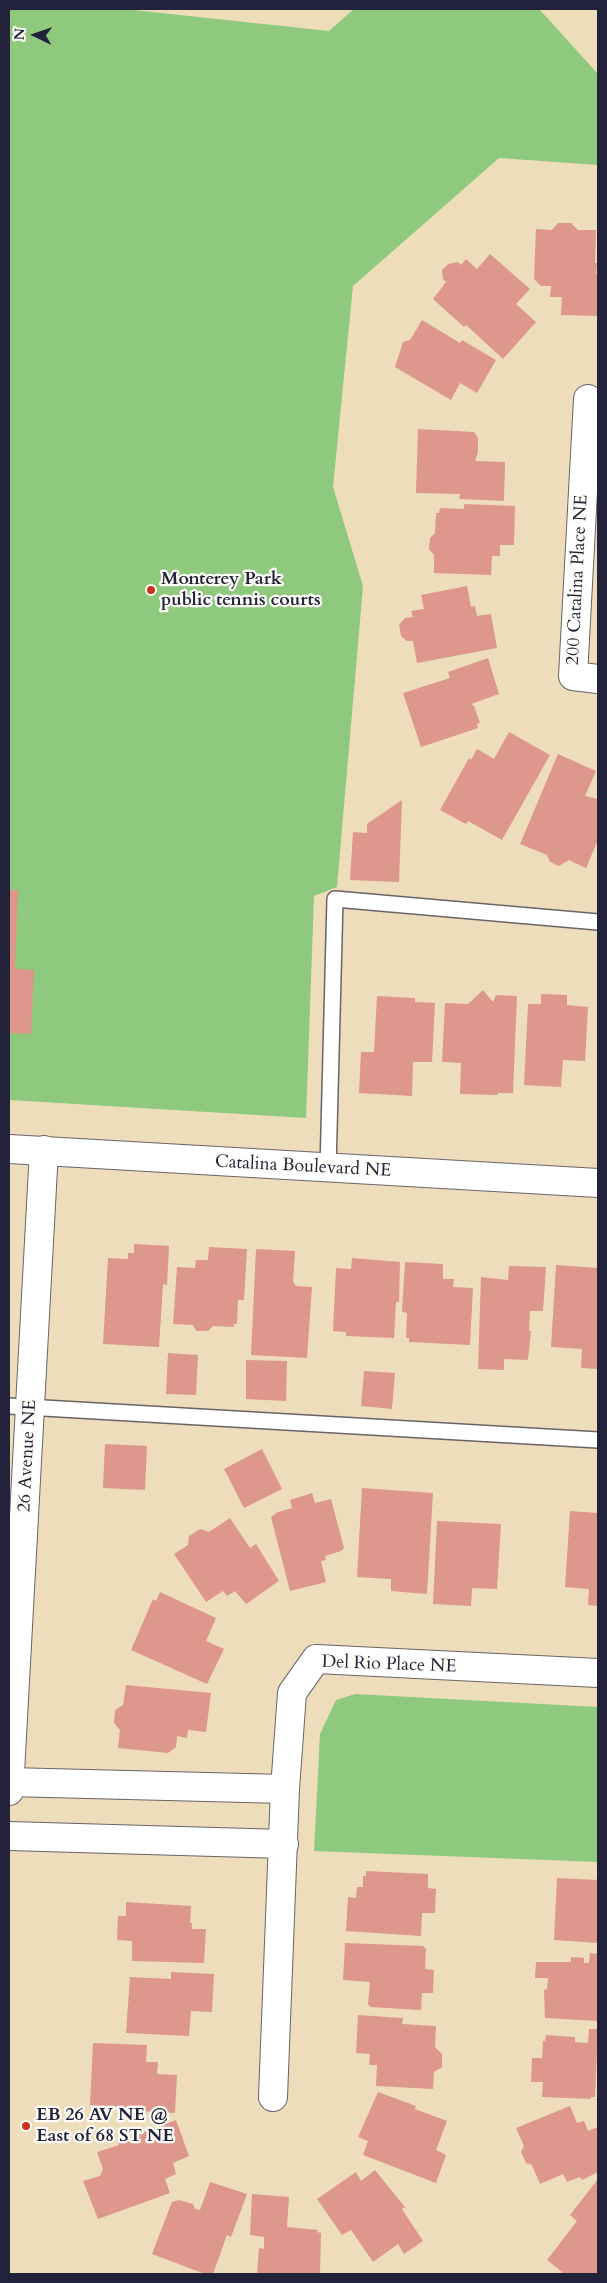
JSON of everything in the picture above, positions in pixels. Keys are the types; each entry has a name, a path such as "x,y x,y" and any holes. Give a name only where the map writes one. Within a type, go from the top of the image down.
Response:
{"street":[{"name":"200 Catalina Place NE","path":"588,399 573,676 598,679"},
{"name":"Catalina Boulevard NE","path":"9,1149 328,1169 598,1183"},
{"name":"26 Avenue NE","path":"9,1791 20,1407 44,1150"},
{"name":"Del Rio Place NE","path":"273,2097 285,1789 292,1693 316,1660 598,1673"},
{"path":"9,1782 285,1789"},
{"path":"9,1836 284,1844"}],"lane":[{"path":"328,1169 335,899 598,922"},
{"path":"20,1407 598,1440"}],"green space":[{"path":"9,9 124,9 329,31 354,9 539,9 598,74 598,165 499,158 353,286 333,487 363,586 337,887 314,896 306,1118 9,1100"},
{"path":"355,1694 598,1707 598,1862 314,1851 320,1734 336,1700"}],"building":[{"path":"558,223 571,223 578,230 596,230 595,263 597,263 596,274 598,274 598,316 561,315 562,297 550,297 551,286 541,286 534,279 536,229 552,230"},
{"path":"490,254 530,289 516,304 536,322 503,359 466,325 464,327 433,299 446,282 443,279 442,270 448,264 458,262 461,265 466,259 477,269"},
{"path":"422,320 460,343 462,340 496,360 477,393 460,383 451,400 395,367 403,342 410,340"},
{"path":"418,429 474,432 478,438 478,452 475,461 505,462 504,501 459,499 460,494 416,493"},
{"path":"464,504 515,506 514,545 500,545 500,556 492,556 491,575 434,573 434,555 429,549 430,538 435,533 436,513 439,513 440,508 464,509"},
{"path":"467,586 471,607 475,606 477,616 491,614 497,648 417,663 413,641 407,641 401,636 399,625 405,618 413,617 411,611 424,609 421,595"},
{"path":"488,658 499,694 471,704 474,706 480,723 477,724 478,728 421,747 403,693 450,678 448,672"},
{"path":"509,732 550,755 502,840 468,821 466,824 440,810 469,758 471,760 477,749 494,759"},
{"path":"558,754 596,771 585,796 598,799 598,840 586,868 569,860 559,866 550,862 547,855 520,844"},
{"path":"402,800 399,882 350,880 353,832 367,833 367,824"},
{"path":"9,890 18,890 15,969 34,970 31,1034 9,1033"},
{"path":"483,990 493,1002 496,995 517,996 513,1093 498,1093 498,1095 460,1094 461,1063 442,1062 445,1003 468,1004"},
{"path":"541,994 567,995 567,1005 588,1007 585,1061 563,1060 561,1087 524,1085 528,1004 541,1004"},
{"path":"377,996 415,998 415,1002 435,1003 432,1062 413,1062 412,1096 359,1093 361,1052 374,1052"},
{"path":"134,1244 169,1246 167,1285 163,1284 159,1347 103,1344 108,1258 128,1259 128,1253 134,1253"},
{"path":"209,1247 247,1249 244,1300 238,1300 237,1324 234,1324 234,1327 213,1326 208,1331 196,1331 193,1325 173,1324 177,1267 195,1268 196,1260 208,1260"},
{"path":"256,1249 295,1251 293,1282 296,1286 312,1287 307,1358 251,1355"},
{"path":"352,1258 400,1262 399,1302 396,1302 394,1338 346,1336 346,1332 333,1331 336,1268 351,1269"},
{"path":"405,1262 443,1264 443,1279 454,1279 453,1287 473,1288 470,1345 409,1342 409,1338 406,1338 407,1313 402,1312"},
{"path":"556,1265 598,1268 598,1369 581,1368 582,1349 551,1347"},
{"path":"509,1266 546,1267 543,1311 530,1311 529,1331 531,1331 528,1360 504,1359 504,1370 478,1369 481,1277 508,1280"},
{"path":"168,1353 198,1355 196,1395 166,1394"},
{"path":"246,1360 287,1361 286,1401 246,1399"},
{"path":"364,1371 395,1373 392,1409 361,1406"},
{"path":"105,1444 147,1446 145,1490 103,1488"},
{"path":"262,1449 282,1489 244,1508 224,1469"},
{"path":"362,1488 433,1493 427,1594 391,1591 391,1579 357,1577"},
{"path":"312,1493 315,1503 331,1499 344,1548 341,1551 325,1556 326,1560 321,1561 326,1582 290,1591 271,1517 278,1512 292,1508 290,1500"},
{"path":"570,1511 598,1513 598,1606 588,1605 589,1589 565,1587"},
{"path":"230,1518 250,1548 256,1544 279,1581 246,1604 235,1591 227,1596 223,1591 206,1602 174,1554 188,1545 189,1536 200,1529 209,1532"},
{"path":"437,1521 501,1524 497,1589 472,1588 471,1606 433,1604"},
{"path":"160,1592 216,1618 206,1641 224,1649 207,1684 131,1650 153,1599 156,1601"},
{"path":"126,1685 211,1693 206,1732 188,1730 187,1738 177,1736 176,1747 168,1753 118,1748 120,1730 114,1723 115,1710 123,1705"},
{"path":"366,1871 428,1874 428,1888 436,1889 435,1913 422,1913 421,1936 346,1931 348,1897 356,1898 357,1887 363,1887 363,1876 366,1876"},
{"path":"557,1878 598,1880 598,1943 554,1940"},
{"path":"126,1902 191,1906 190,1923 192,1923 192,1929 206,1929 204,1963 132,1961 132,1941 117,1940 118,1916 126,1916"},
{"path":"345,1943 423,1946 426,1949 425,1969 434,1970 433,1993 422,1993 421,2010 370,2007 368,2004 370,1982 343,1980"},
{"path":"590,1953 598,1954 598,2021 545,2018 544,1990 547,1989 548,1978 535,1978 536,1962 571,1962 571,1957 584,1958 584,1963 589,1963"},
{"path":"171,1972 214,1974 212,2012 191,2011 189,2036 126,2033 130,1977 171,1979"},
{"path":"358,2015 403,2018 402,2024 436,2026 435,2047 442,2054 442,2067 434,2072 433,2089 376,2086 377,2065 369,2065 370,2054 356,2053"},
{"path":"589,2029 598,2029 595,2097 591,2097 591,2099 542,2097 543,2082 531,2082 532,2058 542,2058 543,2041 545,2041 546,2035 575,2037 575,2042 588,2043"},
{"path":"93,2043 147,2045 146,2062 158,2062 157,2074 177,2075 175,2113 137,2111 137,2108 90,2105"},
{"path":"378,2092 416,2106 415,2109 447,2121 436,2150 446,2155 436,2183 363,2155 368,2141 358,2137"},
{"path":"570,2106 577,2123 584,2121 588,2131 598,2127 598,2172 582,2180 580,2177 567,2182 563,2174 540,2184 532,2165 526,2163 521,2152 524,2146 516,2128"},
{"path":"176,2120 189,2156 173,2163 176,2174 165,2179 170,2193 98,2219 83,2181 100,2176 103,2169 97,2152 119,2145 118,2142 129,2139 130,2141 140,2137 139,2134"},
{"path":"375,2170 405,2207 402,2209 423,2241 404,2254 398,2244 373,2262 351,2230 342,2235 317,2199 356,2172 361,2181"},
{"path":"598,2179 598,2274 561,2274 562,2272 547,2260 577,2221 570,2215"},
{"path":"210,2182 247,2194 231,2237 227,2235 213,2274 205,2274 152,2254 172,2202 179,2200 193,2204 195,2209 200,2210"},
{"path":"252,2194 289,2197 287,2227 318,2230 317,2232 321,2233 320,2274 257,2274 259,2248 264,2249 264,2237 250,2235"}],"place":[{"name":"Monterey Park public tennis courts","path":"151,590"},
{"name":"EB 26 AV NE @ East of 68 ST NE","path":"26,2126"}]}
